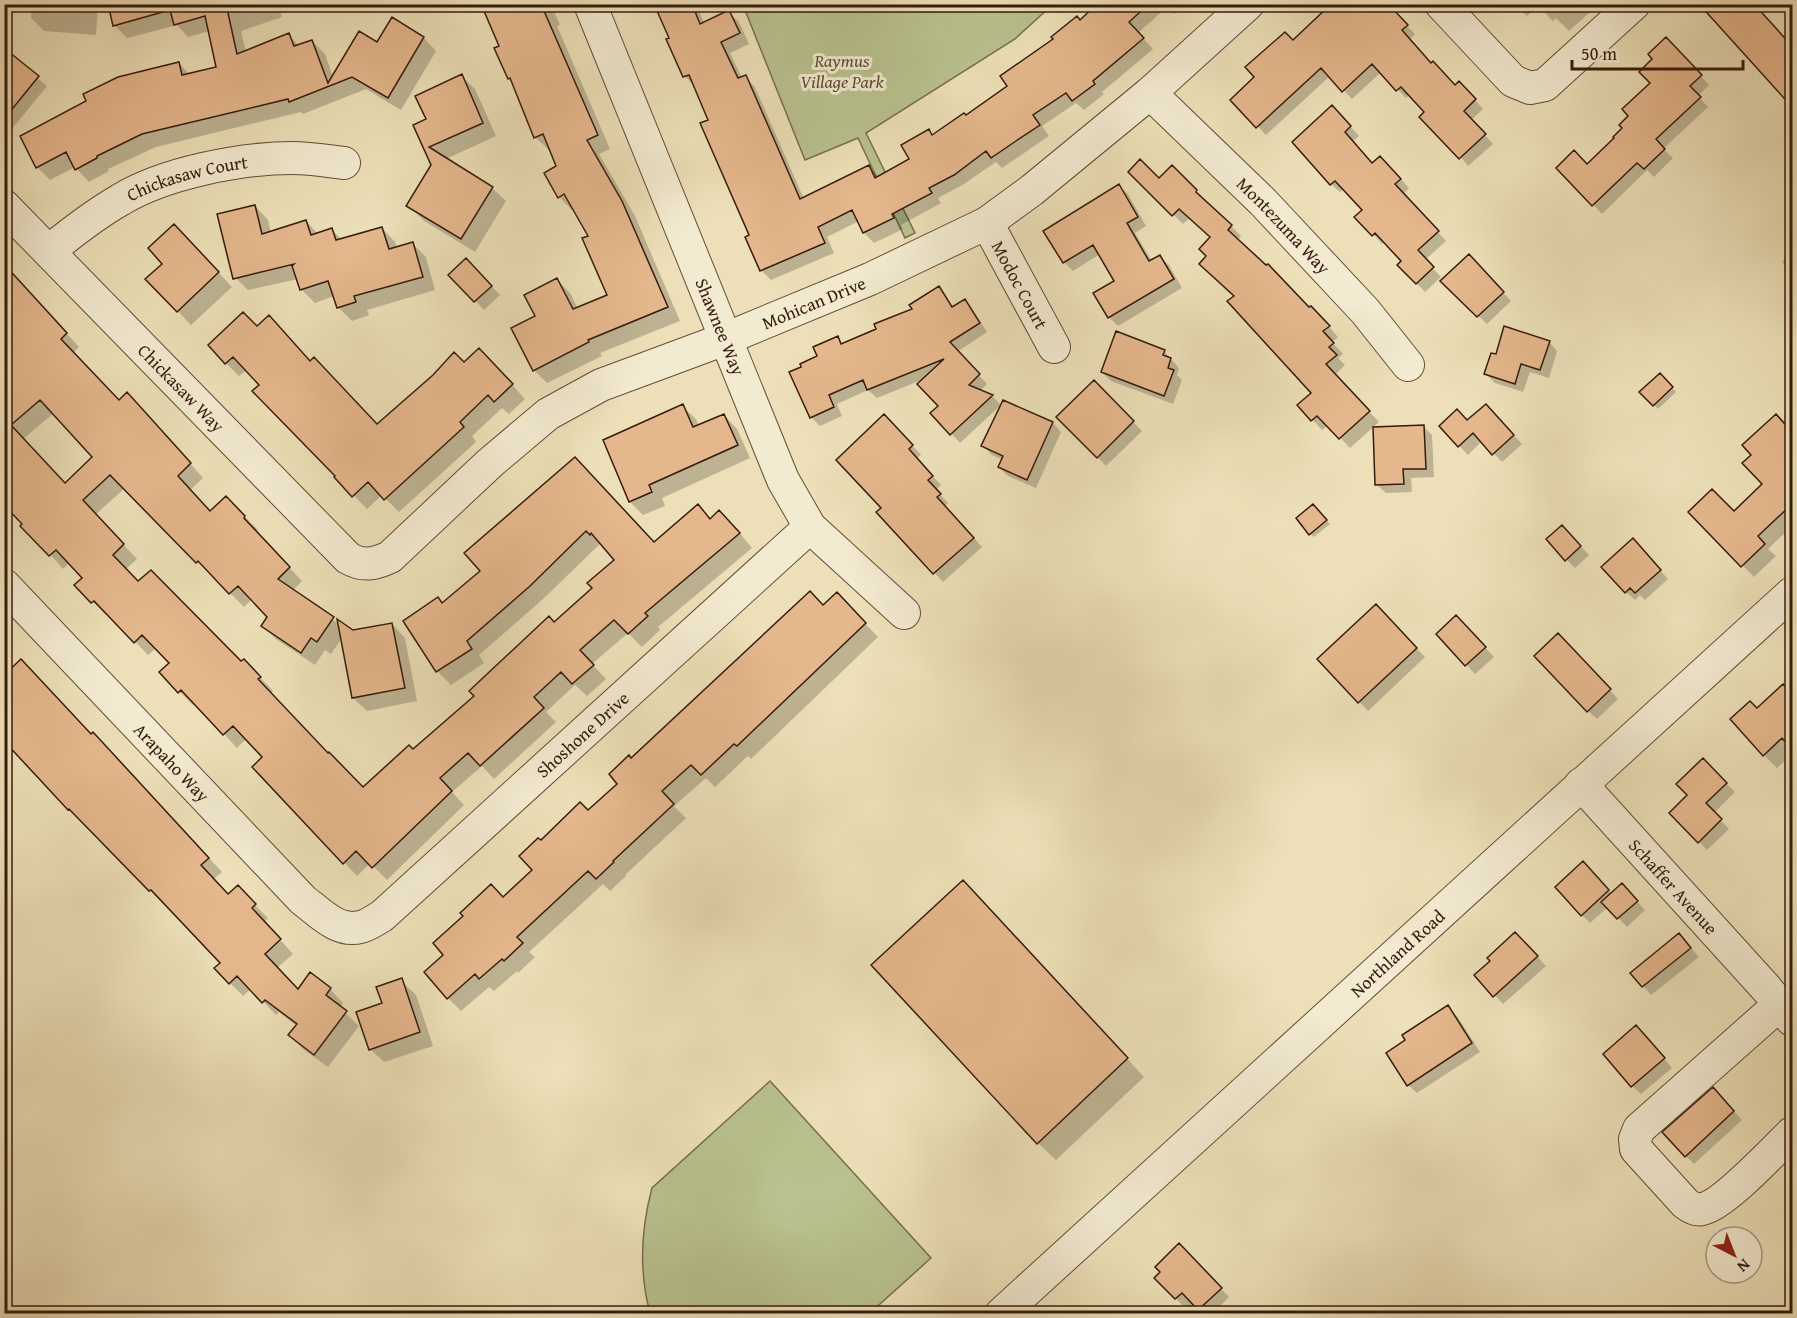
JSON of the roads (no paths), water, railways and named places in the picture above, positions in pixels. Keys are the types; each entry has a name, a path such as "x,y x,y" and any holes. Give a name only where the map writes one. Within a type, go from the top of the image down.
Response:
{"street":[{"name":"Shawnee Way","path":"590,4 783,480 810,526 904,613"},
{"name":"Mohican Drive","path":"362,564 374,564 390,557 490,463 548,414 601,385 725,339 870,279 987,223 1032,190 1150,93 1248,4"},
{"path":"1441,4 1513,81 1530,88 1545,85 1634,4"},
{"name":"Montezuma Way","path":"1150,93 1287,227 1365,311 1408,365"},
{"name":"Chickasaw Court","path":"48,251 78,227 122,199 169,178 226,164 293,158 344,163"},
{"name":"Chickasaw Way","path":"4,206 348,558 362,564"},
{"name":"Modoc Court","path":"987,223 1054,347"},
{"name":"Shoshone Drive","path":"348,928 360,928 382,916 810,526"},
{"name":"Arapaho Way","path":"4,585 303,900 335,924 348,928"},
{"name":"Northland Road","path":"1001,1314 1792,593"},
{"name":"Schaffer Avenue","path":"1581,784 1779,1004"},
{"path":"1779,1004 1640,1129 1635,1139 1636,1149 1685,1203 1693,1208 1703,1209 1722,1199 1792,1133"}],"park label":[{"name":"Raymus Village Park","path":"842,70"}]}
